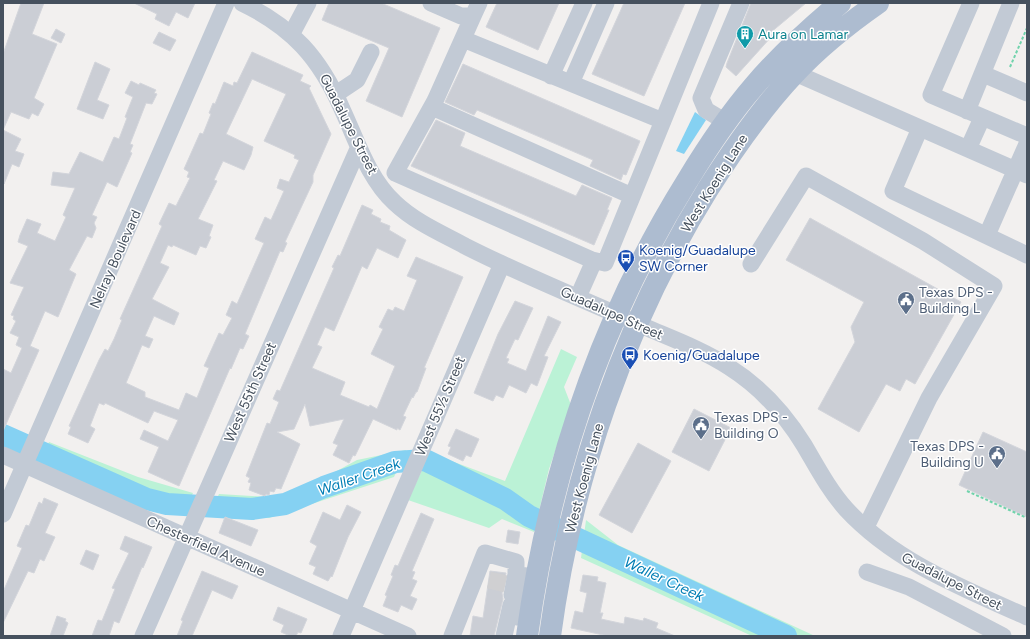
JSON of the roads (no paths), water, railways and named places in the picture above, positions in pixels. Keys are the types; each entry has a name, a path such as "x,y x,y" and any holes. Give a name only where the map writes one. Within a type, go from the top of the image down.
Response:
{"main road":[{"name":"West Koenig Lane","path":"518,598 544,540 568,444 582,402 617,314 634,277 674,202 726,122 753,87 809,28 840,3"},
{"name":"West Koenig Lane","path":"550,636 571,523 590,452 604,408 638,324 677,241 713,181 744,135 794,72 824,44 878,3"}],"street":[{"name":"Nelray Boulevard","path":"3,514 226,3"},
{"name":"Guadalupe Street","path":"242,3 266,15 307,49 317,62 336,94 358,149 382,188 393,202 406,213 426,225 502,264 697,350 730,367 762,392 783,415 803,444 822,477 846,509 866,527 905,558 943,579 1027,617"},
{"path":"291,35 308,3"},
{"path":"431,3 460,16 476,9"},
{"path":"551,76 584,3"},
{"path":"570,83 606,3"},
{"path":"395,173 594,261 605,263 711,3"},
{"path":"726,122 706,110 701,98 741,3"},
{"path":"971,3 931,95 1027,136"},
{"path":"968,149 983,74 1011,3"},
{"path":"382,188 395,173 432,107 476,9"},
{"path":"463,39 663,121"},
{"path":"336,94 357,80 370,52"},
{"path":"794,72 1021,173"},
{"path":"983,74 1027,93"},
{"path":"432,107 632,196"},
{"path":"920,128 893,191 1027,255"},
{"path":"987,235 1021,173 1027,144"},
{"name":"West 55th Street","path":"143,636 358,149"},
{"path":"751,264 806,176 923,241 994,286 929,398 866,527"},
{"path":"578,297 594,261"},
{"name":"West 55½ Street","path":"341,636 502,264"},
{"name":"Chesterfield Avenue","path":"3,455 30,451 186,537 408,636"},
{"path":"452,636 482,579 485,553 516,562 518,598 504,636"},
{"path":"867,572 909,587 1003,636"}],"water":[{"path":"695,112 706,120 684,154 676,151"}],"waterway":[{"name":"Waller Creek","path":"3,435 147,499 167,504 252,509 285,504 324,487 395,462 425,460 505,499 529,516 786,636"}],"tunnel":[{"path":"489,580 506,584"}],"place":[{"name":"Aura on Lamar","path":"745,49"},
{"name":"Koenig/Guadalupe SW Corner","path":"626,273"},
{"name":"Texas DPS - Building L","path":"906,315"},
{"name":"Koenig/Guadalupe","path":"630,370"},
{"name":"Texas DPS - Building O","path":"701,440"},
{"name":"Texas DPS - Building U","path":"997,469"}]}
